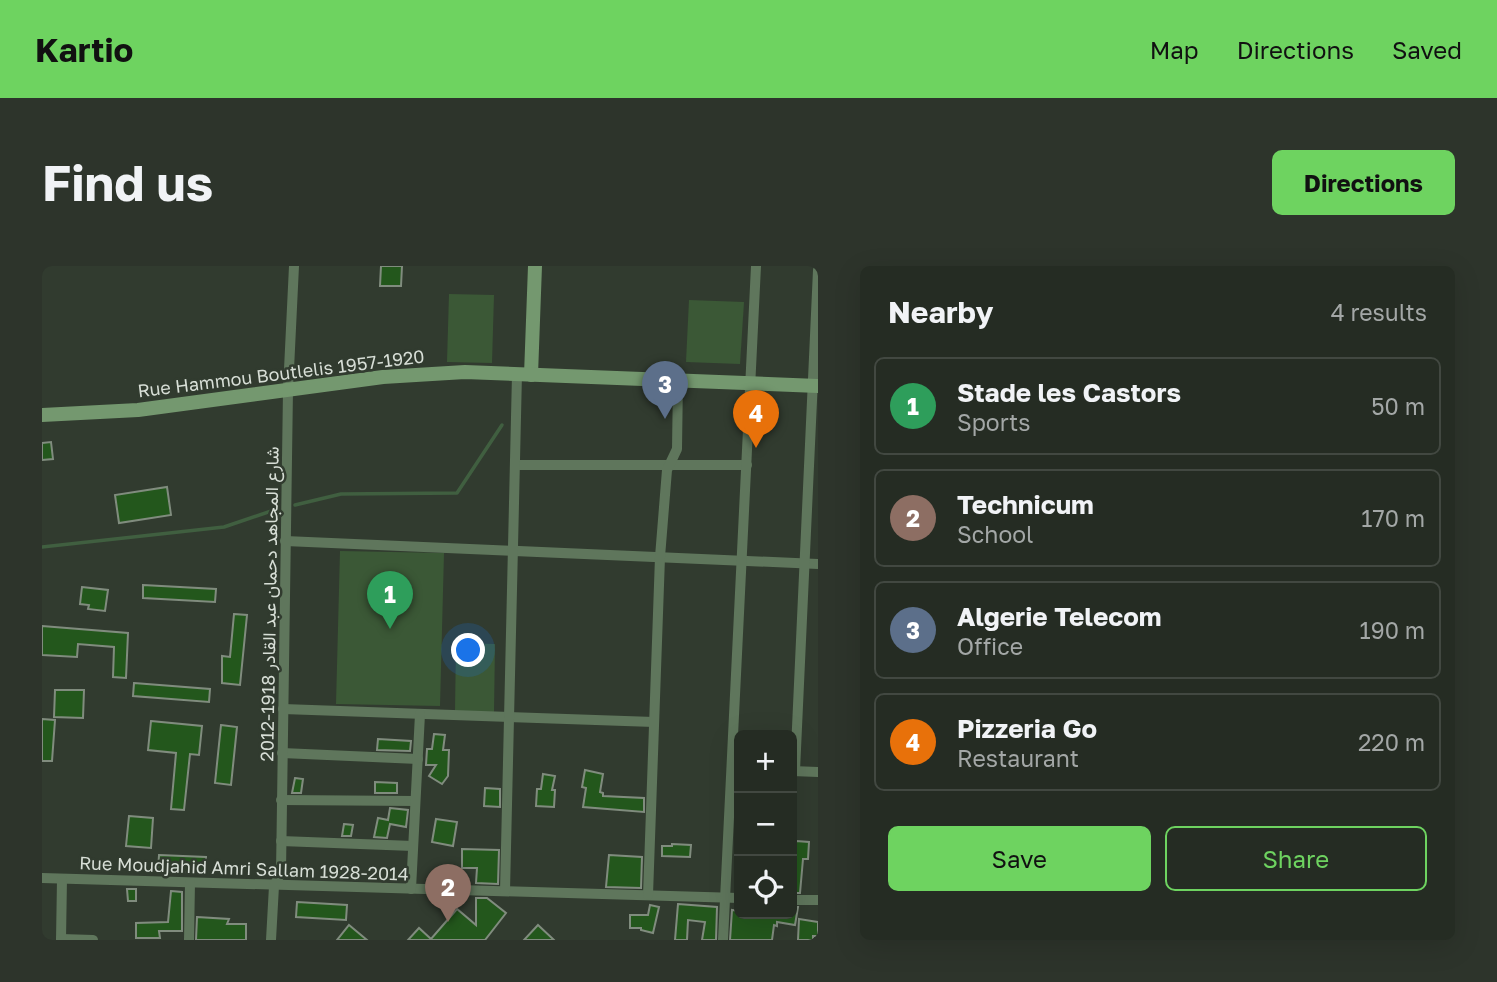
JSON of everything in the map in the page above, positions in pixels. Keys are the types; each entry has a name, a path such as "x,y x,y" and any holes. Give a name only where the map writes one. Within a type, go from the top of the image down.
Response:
{"main road":[{"path":"524,374 535,266"},
{"name":"Rue Hammou Boutlelis 1957-1920","path":"42,415 138,410 383,377 465,372 815,386"}],"street":[{"name":"شارع المجاهد دحمان عبد القادر 1918-2012","path":"271,940 274,886 281,872 288,390 294,266"},
{"path":"736,730 756,266"},
{"path":"795,730 815,386 818,270"},
{"path":"505,891 515,466 524,374"},
{"path":"648,895 660,557 667,470 677,449 678,380"},
{"path":"515,466 747,465"},
{"path":"285,541 818,564"},
{"path":"283,709 654,722"},
{"path":"411,889 420,714"},
{"path":"282,752 418,759"},
{"path":"797,771 818,772"},
{"path":"723,940 734,781"},
{"path":"281,800 415,801"},
{"path":"281,841 413,846"},
{"name":"Rue Moudjahid Amri Sallam 1928-2014","path":"42,878 734,898"},
{"path":"62,879 61,940 93,940"},
{"path":"189,940 190,883"},
{"path":"797,900 818,900"}],"green space":[{"path":"449,294 494,295 492,363 447,362"},
{"path":"689,300 744,302 740,364 686,362"},
{"path":"340,551 444,553 440,706 336,704"},
{"path":"456,643 495,644 494,712 455,711"}],"building":[{"path":"381,266 402,266 401,286 380,286"},
{"path":"51,442 53,459 42,460 42,443"},
{"path":"167,487 171,515 119,523 115,495"},
{"path":"143,585 216,589 215,602 143,598"},
{"path":"82,587 108,590 105,611 88,609 89,605 80,604"},
{"path":"234,614 247,615 240,685 222,683 222,656 230,657"},
{"path":"42,626 128,633 126,678 113,677 114,647 78,644 77,657 42,655"},
{"path":"134,683 210,689 209,702 133,696"},
{"path":"55,690 84,690 83,718 54,717"},
{"path":"42,719 55,720 52,761 42,761"},
{"path":"151,721 202,726 199,755 190,754 184,810 171,809 176,753 148,750"},
{"path":"221,725 237,727 231,785 215,783"},
{"path":"434,734 445,735 443,750 449,750 448,776 442,784 429,776 436,765 426,765 427,749 432,749"},
{"path":"378,739 411,741 410,751 377,750"},
{"path":"585,770 603,774 600,792 603,796 644,798 644,812 583,807"},
{"path":"543,774 555,776 552,790 555,790 554,807 536,806 537,789 541,789"},
{"path":"295,778 303,779 301,793 292,793"},
{"path":"375,782 397,783 397,793 375,793"},
{"path":"485,788 500,789 500,807 484,806"},
{"path":"390,808 408,810 406,827 390,824 387,838 374,837 378,818 388,820"},
{"path":"129,816 153,818 151,848 126,846"},
{"path":"436,819 457,822 453,846 432,842"},
{"path":"344,824 353,825 351,836 342,836"},
{"path":"797,841 809,842 808,859 803,859 800,893 797,893"},
{"path":"691,845 690,857 662,856 662,846"},
{"path":"462,849 499,850 498,884 476,883 477,868 462,868"},
{"path":"159,855 206,857 205,873 158,871"},
{"path":"609,855 642,857 641,888 606,887"},
{"path":"340,866 357,867 356,876 339,875"},
{"path":"127,889 136,889 136,901 128,901"},
{"path":"171,891 182,892 182,931 159,931 160,938 136,938 136,923 168,922"},
{"path":"476,898 487,898 506,913 485,940 408,940 419,928 431,939 457,909 476,925"},
{"path":"297,902 347,905 346,920 296,917"},
{"path":"678,904 717,907 716,940 702,940 705,922 688,920 687,940 675,940"},
{"path":"650,905 659,907 653,933 641,928 630,928 630,915 648,915"},
{"path":"732,910 734,919 796,919 795,925 777,922 772,940 730,940"},
{"path":"197,917 229,919 227,924 246,924 246,940 196,940"},
{"path":"799,919 818,922 818,936 813,936 813,940 798,940"},
{"path":"349,925 367,940 337,940"},
{"path":"538,925 554,940 524,940"}],"waterway":[{"path":"295,505 341,494 457,493 502,425"},
{"path":"42,547 224,527 277,509"}],"place":[{"name":"Algerie Telecom","path":"665,419"},
{"name":"Pizzeria Go","path":"756,448"},
{"name":"Stade les Castors","path":"390,629"},
{"name":"Technicum","path":"448,922"}]}
